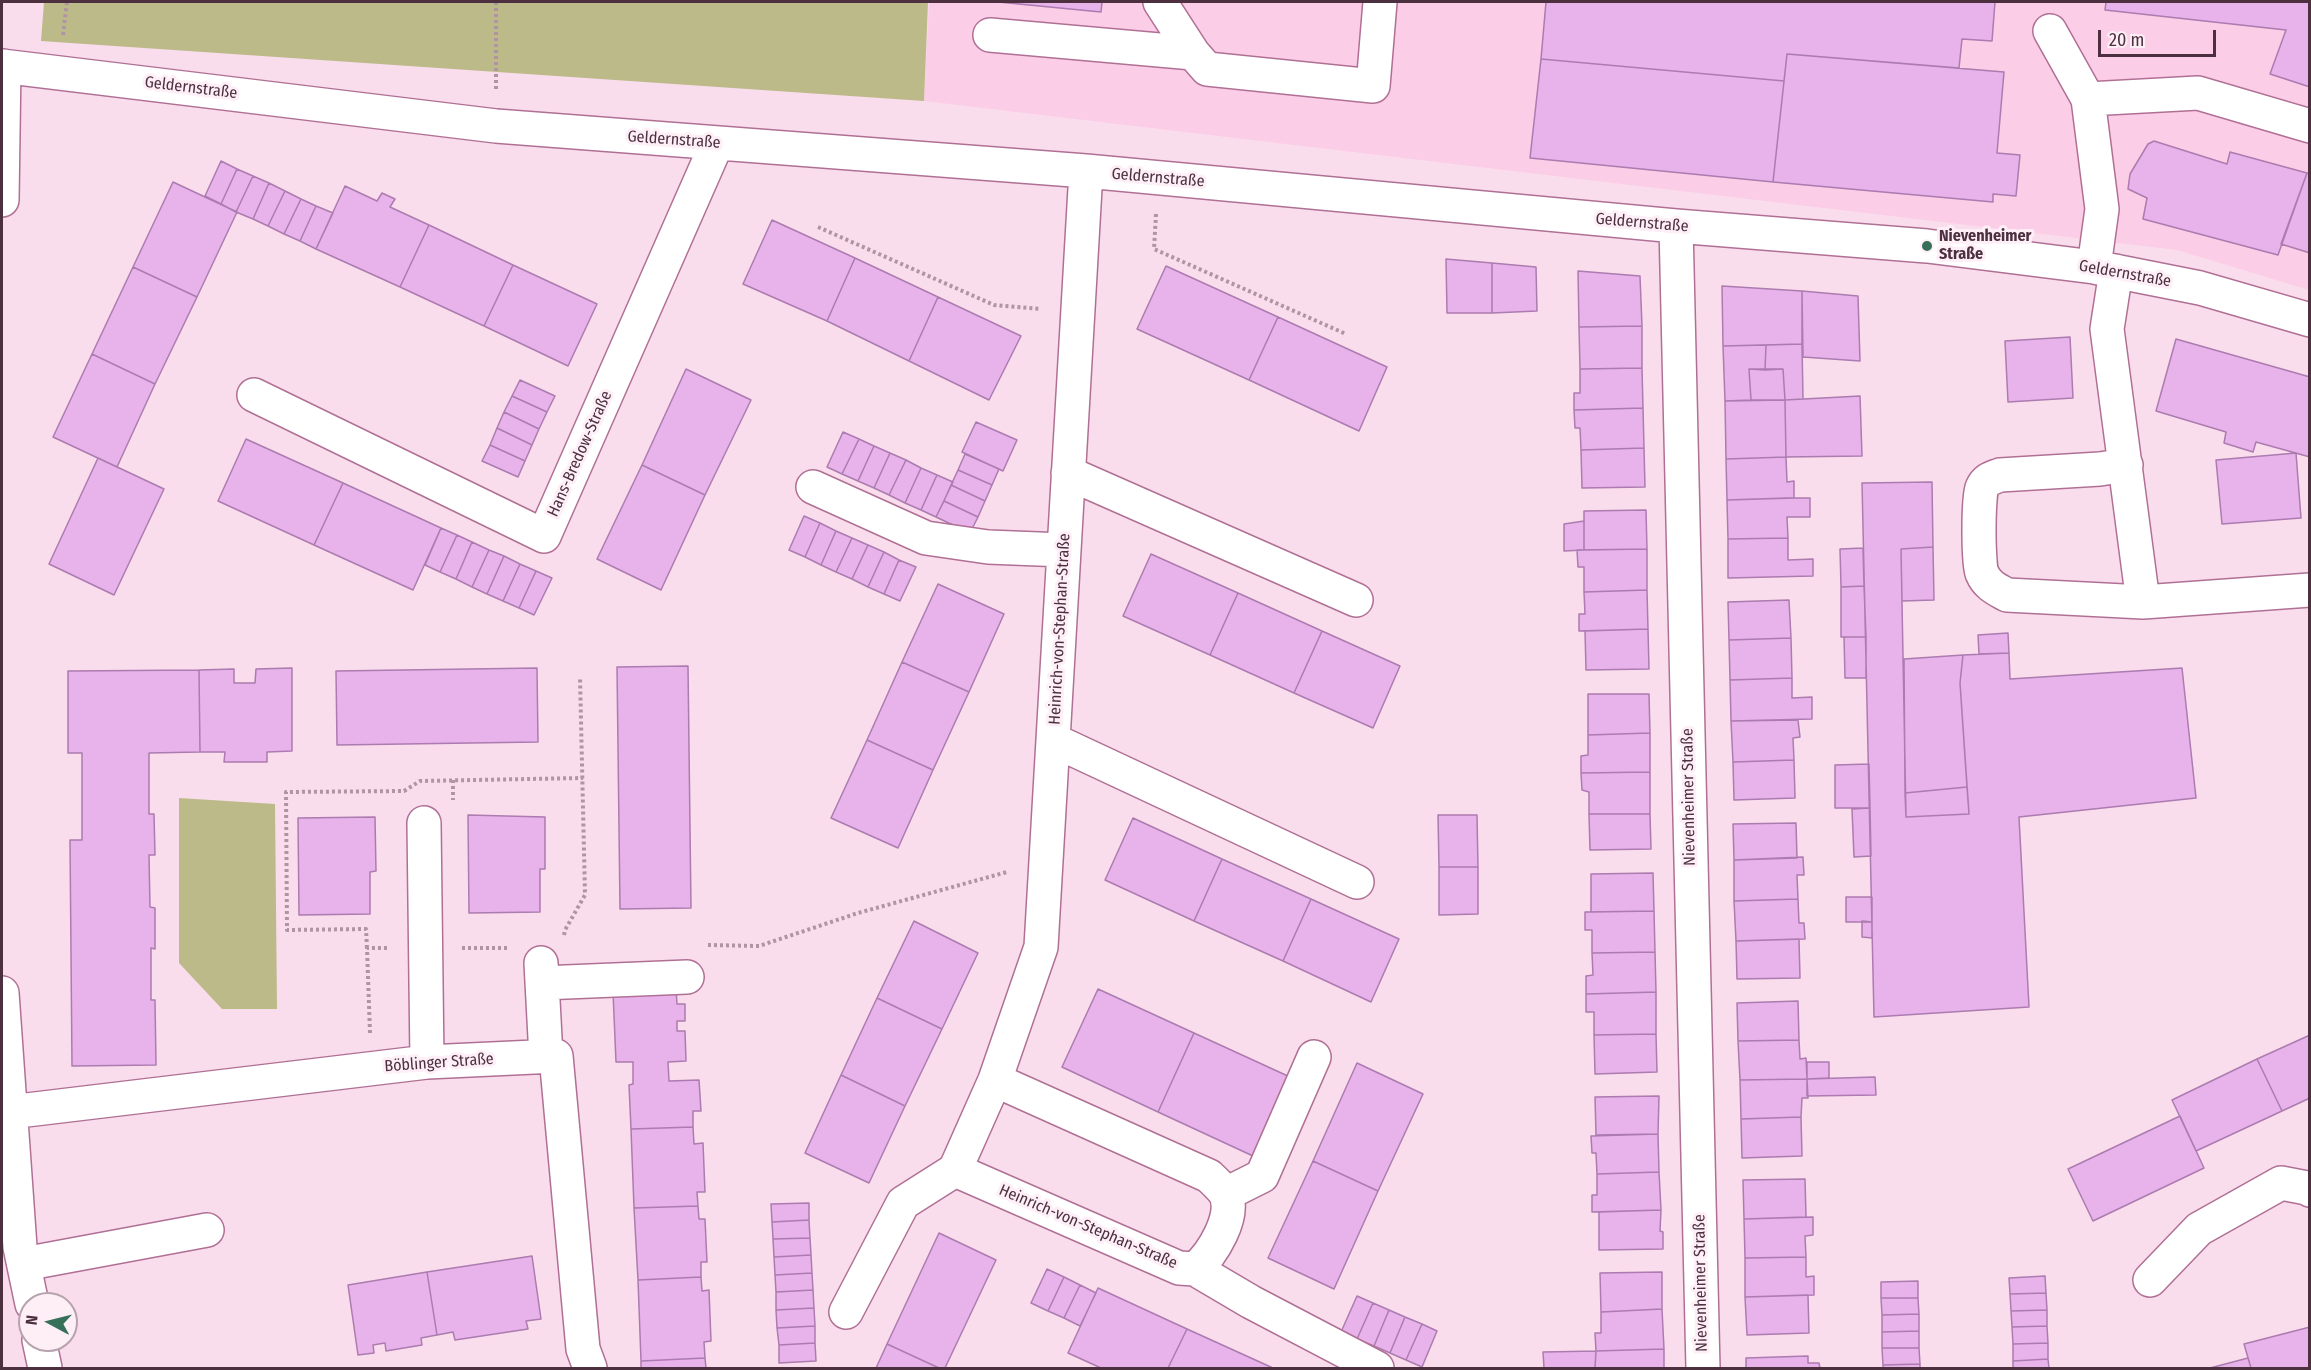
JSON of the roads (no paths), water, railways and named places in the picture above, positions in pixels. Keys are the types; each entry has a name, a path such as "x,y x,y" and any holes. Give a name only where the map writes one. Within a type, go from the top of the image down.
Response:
{"street":[{"path":"1160,2 1207,69 1373,86 1380,2"},
{"path":"2050,32 2088,99 2102,209 2107,329 2143,602"},
{"path":"990,35 1193,52"},
{"path":"2,200 3,66"},
{"name":"Geldernstraße","path":"3,66 496,126 1086,171 1676,226 1927,246 2105,269 2200,288 2310,320"},
{"path":"2088,99 2198,93 2310,126"},
{"name":"Hans-Bredow-Straße","path":"254,395 544,536 717,143"},
{"name":"Heinrich-von-Stephan-Straße","path":"1086,171 1041,946 995,1080 955,1170 1179,1268 1195,1269 1209,1257 1229,1215 1226,1194"},
{"name":"Nievenheimer Straße","path":"1676,226 1703,1368"},
{"path":"2126,465 2100,469 2000,475 1988,479 1981,489 1979,507 1981,573 1991,587 2007,594 2143,602 2310,590"},
{"path":"1068,473 1356,600"},
{"path":"813,487 926,538 988,547 1064,550"},
{"path":"1053,740 1357,882"},
{"path":"424,824 427,1062"},
{"path":"590,1368 583,1349 556,1056 546,1057 542,973 687,977"},
{"path":"2,993 10,1112 15,1254 28,1292"},
{"name":"Böblinger Straße","path":"10,1112 427,1062 546,1057"},
{"path":"995,1080 1209,1176 1226,1194 1262,1176 1314,1057"},
{"path":"846,1312 903,1203 955,1170"},
{"path":"2150,1280 2199,1229 2281,1183 2310,1190"},
{"path":"15,1254 207,1230"},
{"path":"1195,1269 1251,1302 1377,1368"},
{"path":"42,1352 45,1368"}],"place":[{"name":"Nievenheimer Straße","path":"1927,246"}]}
